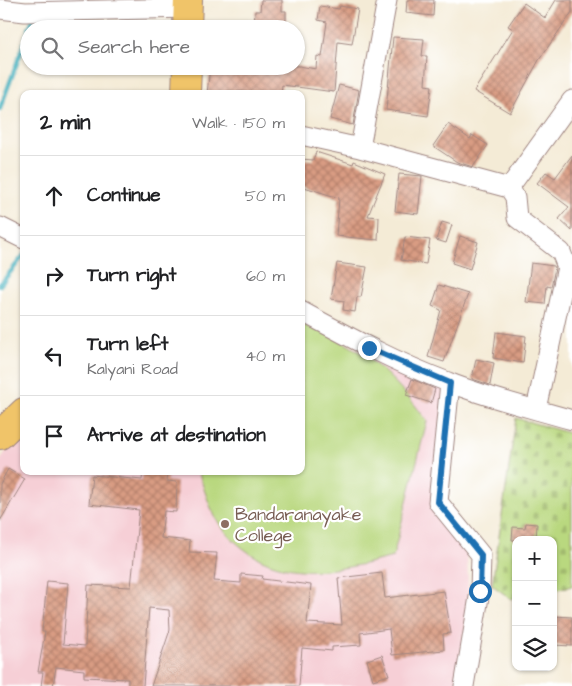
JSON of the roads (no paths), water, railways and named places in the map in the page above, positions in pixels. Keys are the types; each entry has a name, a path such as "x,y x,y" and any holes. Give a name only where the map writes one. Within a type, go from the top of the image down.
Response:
{"highway":[{"path":"186,90 187,75"},
{"path":"0,436 20,416"}],"street":[{"path":"360,148 387,0"},
{"path":"0,9 24,6 188,12"},
{"path":"509,188 572,100"},
{"path":"305,136 360,148 509,188 515,197 517,218 561,252 567,267 536,409"},
{"path":"0,228 20,237"},
{"path":"305,313 369,348 450,383 572,420"},
{"path":"450,383 438,502 481,555 480,591 464,686"}],"waterway":[{"path":"32,20 34,16"},
{"path":"0,109 20,55"},
{"path":"0,285 20,260"}],"place":[{"name":"Bandaranayake College","path":"225,524"}]}
